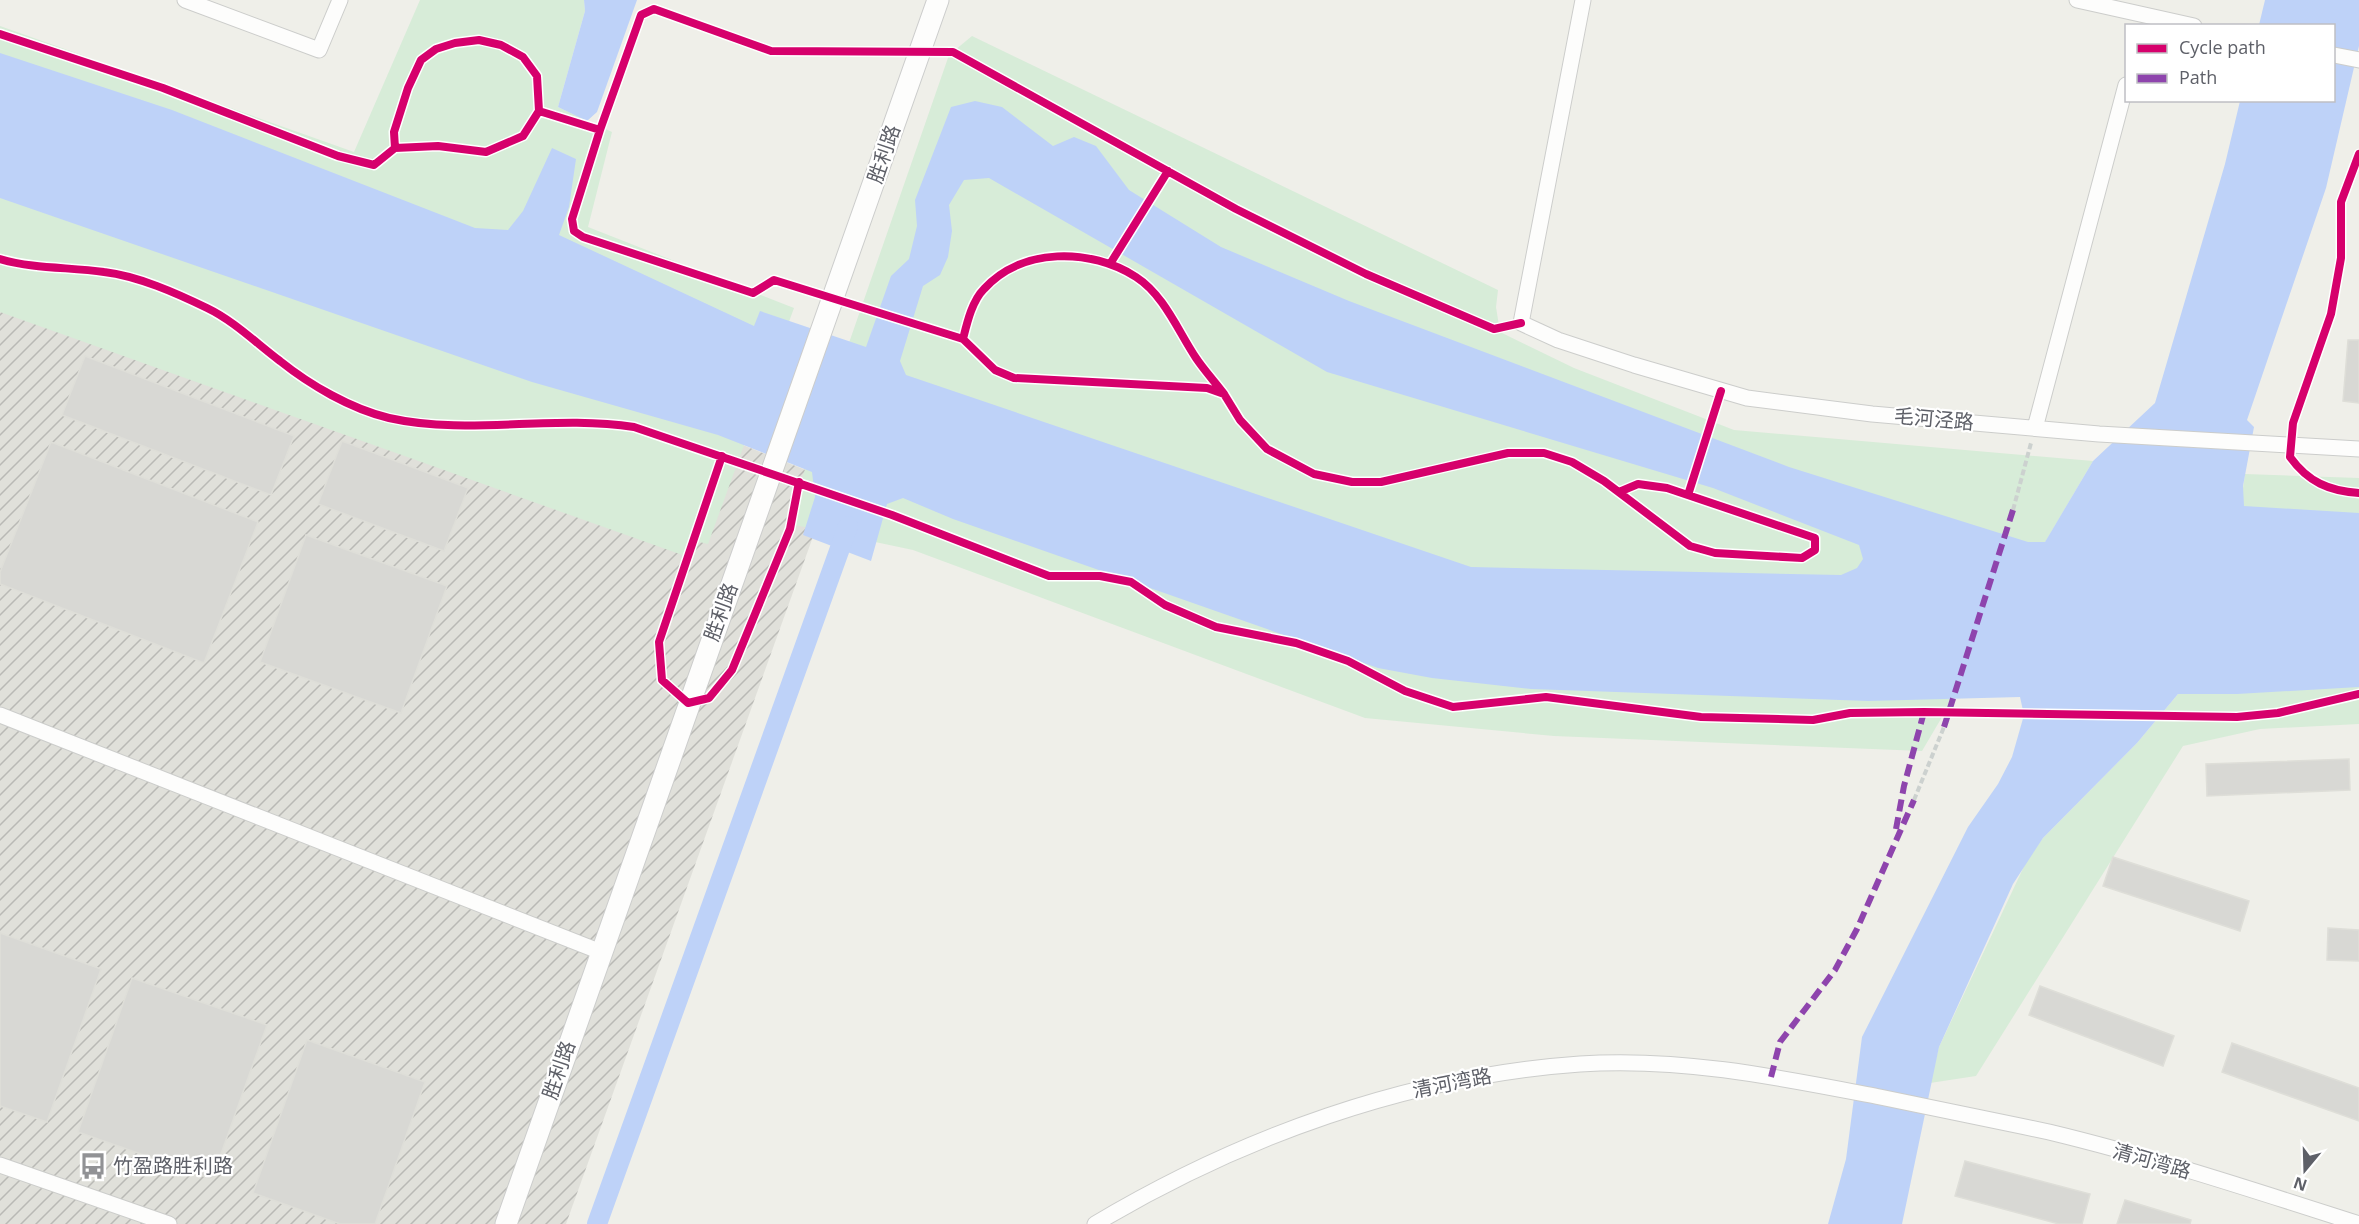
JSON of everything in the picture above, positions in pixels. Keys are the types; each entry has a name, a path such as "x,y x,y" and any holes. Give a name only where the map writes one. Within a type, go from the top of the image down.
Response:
{"main road":[{"name":"胜利路","path":"506,1224 699,671 938,0"}],"street":[{"path":"185,0 319,50 340,0"},
{"name":"毛河泾路","path":"1583,0 1521,322 1558,340 1634,366 1747,398 1872,414 2099,434 2359,449"},
{"path":"2077,0 2144,21 2188,24"},
{"path":"2335,55 2359,60"},
{"path":"2035,428 2125,92"},
{"path":"0,715 601,952"},
{"name":"清河湾路","path":"1095,1224 1136,1199 1272,1136 1390,1096 1460,1081 1580,1064 1644,1063 1734,1071 1835,1088 2051,1133 2359,1224"},
{"path":"0,1165 169,1224"}],"path":[{"path":"2013,510 2035,428"},
{"path":"1914,800 1944,727"}],"shaded area":[{"path":"0,198 718,435 833,481 566,1224 0,1224"}],"green space":[{"path":"420,0 584,0 585,11 558,107 612,132 588,227 794,308 708,544 695,541 688,557 0,312 0,26 354,152"},
{"path":"972,36 1498,290 1496,307 1500,332 1574,368 1734,430 2093,461 1922,751 1554,736 1365,718 913,550 795,525 801,481 949,55"},
{"path":"2245,474 2359,478 2359,724 2260,729 2183,746 1976,1076 1930,1083 1939,1047 2027,860 2043,838 2137,743 2178,694 2239,516"}],"water":[{"path":"584,0 637,0 597,112 587,121 558,107 585,11"},
{"path":"2265,0 2359,0 2359,46 2326,188 2247,420 2254,427 2243,486 2244,506 2359,513 2359,687 2237,694 2178,694 2137,743 2043,838 2013,884 1939,1047 1902,1224 1828,1224 1846,1159 1862,1037 1968,827 1998,784 2012,757 2024,715 2020,697 1868,701 1531,689 1432,678 1378,668 953,519 903,498 887,504 871,561 803,535 815,497 812,472 718,435 532,382 0,198 0,53 172,110 475,228 508,230 523,211 552,148 576,159 569,207 559,235 754,326 760,311 866,347 891,276 909,259 917,226 915,200 951,107 975,101 1002,107 1053,146 1074,137 1096,146 1129,190 1221,247 1349,301 1789,467 2028,542 2045,542 2093,461 2155,403 2225,164 2240,102 2335,102 2335,24 2259,24","holes":["989,178 1327,372 1713,488 1859,545 1863,559 1857,568 1841,575 1471,567 906,375 900,361 923,286 940,275 948,257 952,231 949,205 964,180"]}],"building":[{"path":"2348,340 2359,340 2359,403 2343,401"},
{"path":"85,356 294,436 271,495 62,415"},
{"path":"342,441 468,488 444,551 318,504"},
{"path":"51,442 258,522 204,663 0,584 0,572"},
{"path":"306,535 447,586 401,713 260,662"},
{"path":"2349,759 2350,790 2207,796 2206,764"},
{"path":"2113,857 2249,901 2240,931 2103,886"},
{"path":"2328,928 2359,930 2359,961 2327,960"},
{"path":"0,933 101,969 47,1122 0,1106"},
{"path":"132,978 267,1025 212,1179 78,1132"},
{"path":"2040,986 2174,1036 2163,1066 2029,1015"},
{"path":"307,1040 425,1082 375,1224 340,1224 253,1193"},
{"path":"2232,1043 2359,1088 2359,1121 2222,1072"},
{"path":"1965,1161 2090,1194 2082,1224 2059,1224 1955,1196"},
{"path":"2125,1200 2191,1220 2190,1224 2117,1224"}],"waterway":[{"path":"597,1224 848,526"}],"marked path":[{"path":"1944,727 2013,510"},
{"path":"1896,829 1904,786 1924,712"},
{"path":"1771,1077 1780,1042 1835,970 1857,929 1914,800"}],"cycle path":[{"path":"539,111 600,130 641,15 654,9 771,51 953,52 1236,209 1366,274 1494,329 1521,323"},
{"path":"0,34 163,88 338,156 374,165 395,148 438,146 486,152 523,136 539,111 537,76 523,57 501,45 479,40 455,43 436,49 421,60 408,88 394,132 395,148"},
{"path":"600,130 572,219 574,231 583,237 753,293 774,280 963,339 995,370 1014,378 1207,388 1224,394 1240,420 1267,449 1314,474 1352,482 1381,482 1508,453 1544,453 1572,462 1604,481 1690,546 1715,553 1802,558 1815,550 1815,538 1667,488 1638,484 1619,492"},
{"path":"2359,154 2341,202 2341,258 2331,314 2293,423 2290,457 2304,473 2320,484 2359,493"},
{"path":"1110,264 1168,171"},
{"path":"963,339 970,312 980,294 1000,275 1017,265 1057,256 1099,261 1118,267 1136,277 1155,293 1196,358 1224,394"},
{"path":"0,259 26,265 117,274 170,291 226,319 318,387 360,409 375,414 419,423 450,425 573,423 634,427 892,515 1049,576 1100,576 1131,582 1165,605 1216,627 1296,643 1348,661 1405,691 1453,707 1546,697 1701,717 1813,720 1850,713 1924,712 2237,717 2278,713 2359,694"},
{"path":"1688,495 1721,391"},
{"path":"722,456 659,642 662,680 688,703 709,698 732,670 790,529 799,482"}],"place":[{"name":"竹盈路胜利路","path":"93,1166"}]}
